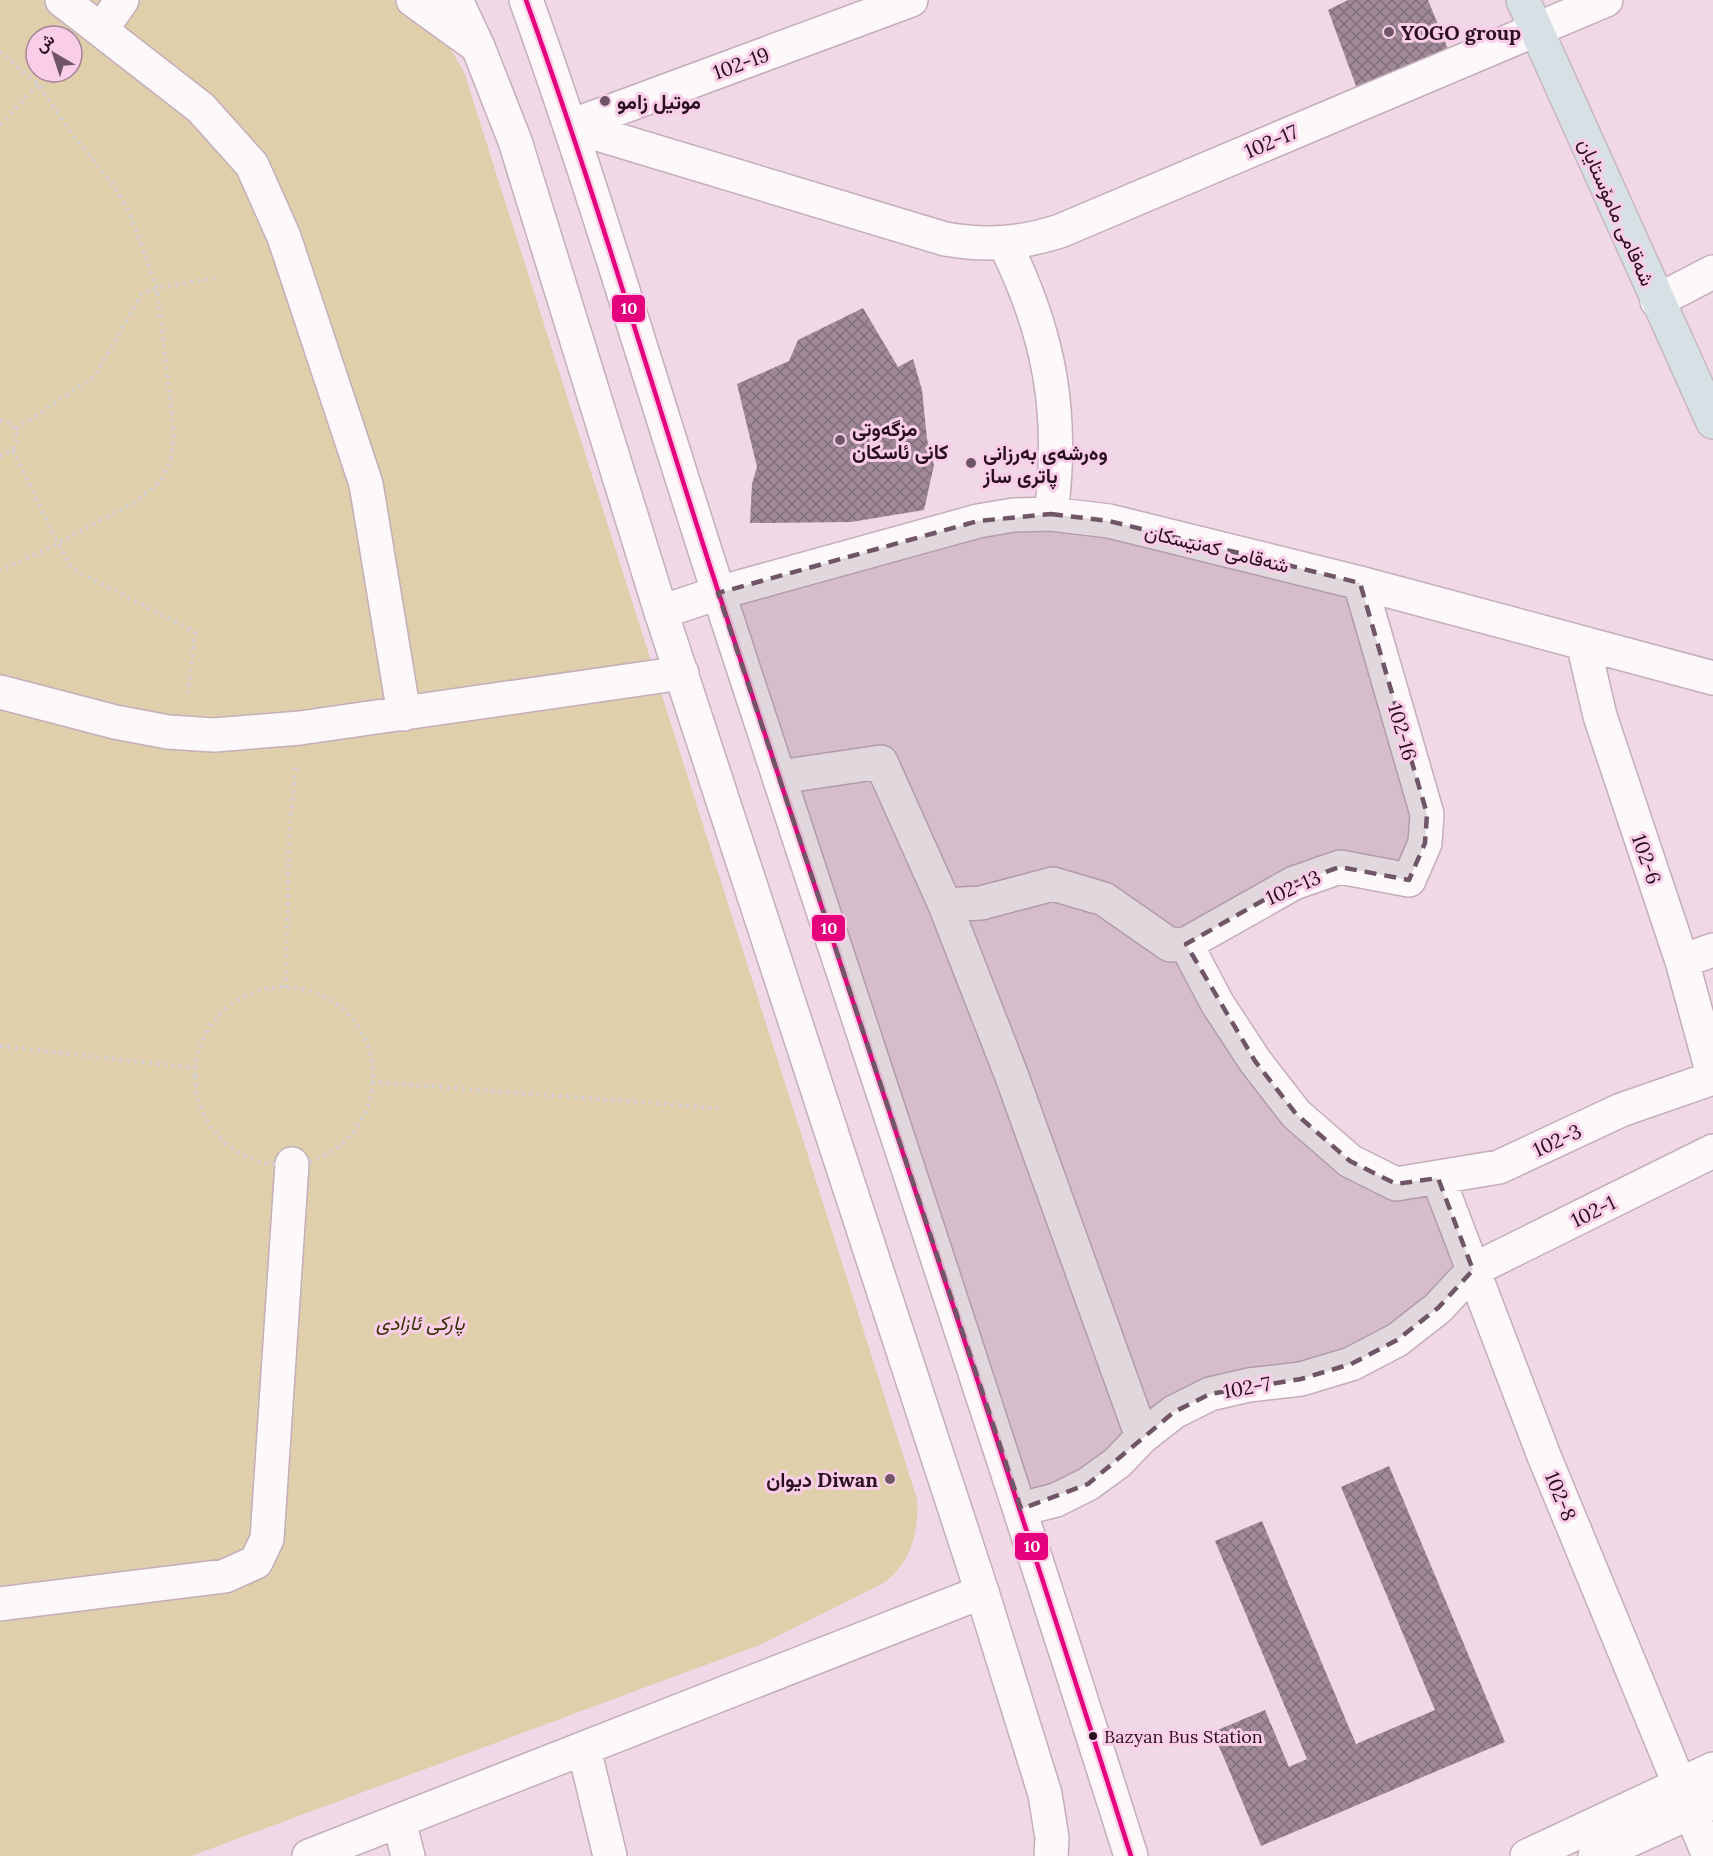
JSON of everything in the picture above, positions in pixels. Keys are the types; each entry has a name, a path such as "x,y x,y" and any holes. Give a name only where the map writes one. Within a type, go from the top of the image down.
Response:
{"main road":[{"name":"شەقامی مامۆستایان","path":"1529,15 1713,422"}],"street":[{"path":"63,0 201,108 252,165 284,237 366,484 404,714"},
{"path":"101,30 122,0"},
{"path":"413,0 478,47"},
{"path":"456,0 478,47 515,141 661,612 982,1592 1045,1794 1054,1850"},
{"path":"526,0 572,126 718,593 1021,1509 1131,1856"},
{"name":"102-19","path":"572,126 911,0"},
{"name":"102-17","path":"572,126 945,239 973,244 1005,244 1060,231 1529,15 1606,0"},
{"path":"1005,244 1037,317 1052,385 1057,434 1056,474 1051,514"},
{"path":"1657,301 1713,272"},
{"name":"شەقامی کەنیسکان","path":"661,612 718,593 978,520 1014,515 1051,514 1109,521 1360,583 1713,678"},
{"name":"102-16","path":"1360,583 1427,814 1425,843 1409,880"},
{"name":"102-6","path":"1583,643 1611,753 1682,961 1713,1076"},
{"path":"0,692 116,722 168,732 214,735 300,728 682,673"},
{"path":"779,777 881,762 945,905 1011,1074 1142,1437"},
{"name":"102-13","path":"1186,944 1294,883 1340,867 1409,880"},
{"path":"945,905 981,903 1053,884 1104,899 1170,945 1186,944"},
{"name":"102-3","path":"1186,944 1255,1061 1296,1114 1350,1161 1396,1184 1499,1167 1621,1110 1713,1076"},
{"path":"1682,961 1713,950"},
{"name":"102-1","path":"1473,1270 1713,1151"},
{"path":"0,1604 225,1576 256,1562 267,1539 292,1164"},
{"name":"102-8","path":"1438,1178 1545,1456 1694,1799 1709,1856"},
{"name":"102-7","path":"1021,1509 1056,1500 1088,1484 1117,1463 1142,1437 1174,1412 1210,1394 1249,1385 1301,1379 1351,1364 1405,1334 1438,1308 1473,1270"},
{"path":"309,1856 982,1592"},
{"path":"584,1749 610,1856"},
{"path":"1595,1856 1694,1799 1713,1769"},
{"path":"1527,1856 1694,1799"},
{"path":"399,1821 408,1856"}],"path":[{"path":"0,52 24,72"},
{"path":"0,125 38,84 67,127 113,185 130,214 157,288 174,434 171,457 161,481 137,501 58,544 0,570"},
{"path":"16,429 95,376 142,293 157,288 215,278"},
{"path":"0,420 7,421 16,429 18,440 13,450 0,456"},
{"path":"13,450 58,544 73,569 195,632 189,693"},
{"path":"286,988 289,831 300,728"},
{"path":"274,987 286,988 303,989 329,999 351,1017 367,1042 373,1071 370,1100 357,1127 336,1149 309,1162 279,1166 250,1160 225,1144 205,1121 195,1092 195,1068 204,1035 222,1012 245,995 274,987"},
{"path":"0,1046 195,1068"},
{"path":"372,1082 718,1108"}],"highlighted area":[{"path":"1051,514 1109,521 1360,583 1427,814 1425,843 1409,880 1340,867 1294,883 1186,944 1255,1061 1296,1114 1350,1161 1396,1184 1438,1178 1473,1270 1438,1308 1397,1340 1351,1364 1301,1379 1210,1394 1174,1412 1088,1484 1021,1509 718,593 978,521"}],"green space":[{"name":"پارکی ئازادی","path":"0,0 421,0 464,72 917,1499 915,1535 901,1566 884,1583 762,1644 191,1856 0,1856"}],"building":[{"name":"YOGO group","path":"1348,0 1428,0 1450,54 1356,86 1328,10"},
{"path":"863,308 898,367 913,359 922,390 927,439 934,465 924,510 851,522 750,523 752,484 757,467 737,384 789,361 798,340"},
{"path":"1389,1466 1505,1742 1261,1846 1213,1732 1265,1710 1289,1767 1307,1759 1215,1541 1262,1521 1356,1744 1435,1710 1341,1487"}],"transit line":[{"name":"10","path":"526,0 601,223 720,597 979,1383 1131,1856"}],"place":[{"name":"YOGO group","path":"1389,32"},
{"name":"موتيل زامو","path":"605,101"},
{"name":"مزگەوتی کانی ئاسکان","path":"840,440"},
{"name":"وەرشەی بەرزانی پاتری ساز","path":"971,463"},
{"name":"دیوان Diwan","path":"890,1479"},
{"name":"Bazyan Bus Station","path":"1093,1736"}]}
